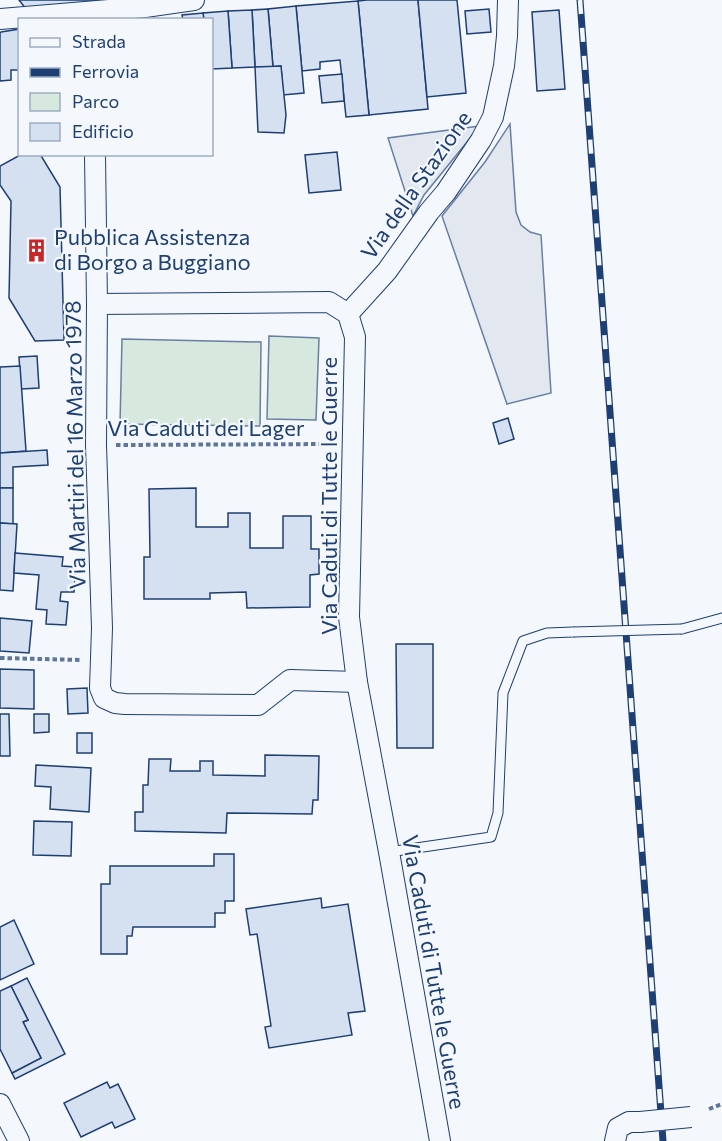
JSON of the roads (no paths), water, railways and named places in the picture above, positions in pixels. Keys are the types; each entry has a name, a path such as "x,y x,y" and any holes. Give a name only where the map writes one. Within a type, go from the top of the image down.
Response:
{"street":[{"path":"32,18 95,16 194,0"},
{"name":"Via della Stazione","path":"348,314 387,271 446,192 481,140 493,117 504,66 508,0"},
{"path":"0,19 18,18"},
{"name":"Via Martiri del 16 Marzo 1978","path":"95,156 96,445 102,628 100,688 104,698 115,703 258,705 290,680 357,682"},
{"path":"97,304 329,302 348,314"},
{"name":"Via Caduti di Tutte le Guerre","path":"348,314 355,337 349,617 357,682 440,1141"},
{"path":"0,1104 19,1141"},
{"path":"615,1141 618,1128 629,1122 691,1117"}],"lane":[{"path":"389,852 491,837 498,813 503,693 523,641 547,633 682,629 722,618"}],"railway":[{"path":"580,0 663,1141"}],"place":[{"name":"Pubblica Assistenza di Borgo a Buggiano","path":"36,250"}]}
